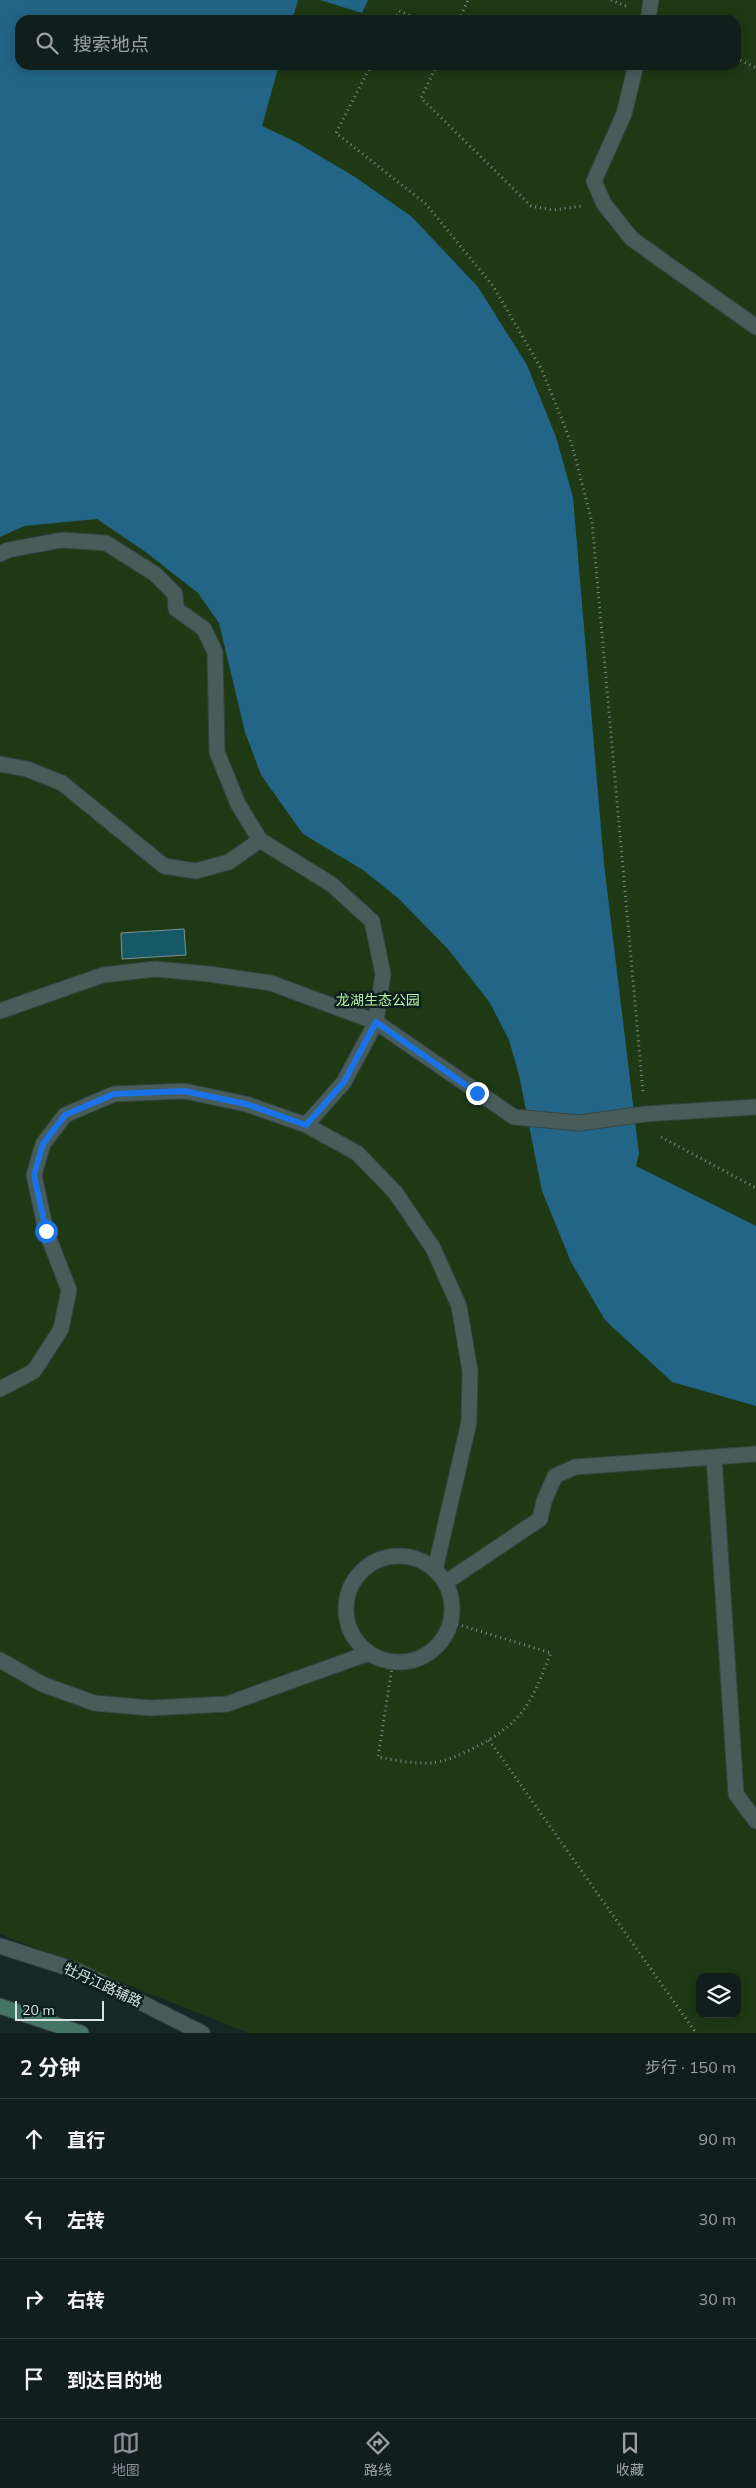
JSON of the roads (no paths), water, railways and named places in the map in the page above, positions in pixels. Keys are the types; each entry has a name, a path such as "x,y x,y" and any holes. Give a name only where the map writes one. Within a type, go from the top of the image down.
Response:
{"main road":[{"path":"0,2006 81,2033"}],"street":[{"path":"649,15 651,0"},
{"path":"635,70 624,114 594,181 604,204 632,239 756,327"},
{"path":"0,554 8,550 62,540 106,544 155,574 175,594 176,609 204,629 215,652 217,752 238,804 260,840 331,884 372,921 383,974 376,1022 344,1082 306,1125"},
{"path":"0,764 27,769 62,783 164,866 196,871 229,862 260,840"},
{"path":"0,1011 103,975 155,969 209,974 271,983 376,1022 514,1117 579,1123 645,1114 756,1107"},
{"path":"0,1389 34,1371 61,1329 69,1290 46,1231 34,1175 43,1144 65,1115 114,1094 184,1091 246,1104 306,1125 357,1153 395,1192 433,1248 459,1306 470,1371 469,1422 435,1570"},
{"path":"445,1583 540,1519 544,1501 555,1476 575,1467 756,1454"},
{"path":"714,1457 736,1794 756,1821"},
{"path":"404,1556 421,1561 435,1570 445,1583 450,1596 450,1622 444,1636 435,1648 422,1656 408,1661 393,1661 369,1652 356,1640 348,1625 346,1608 348,1591 357,1575 370,1564 386,1557 404,1556"},
{"path":"0,1660 42,1684 94,1703 150,1708 227,1704 369,1652"},
{"name":"牡丹江路辅路","path":"0,1946 78,1971 202,2033"}],"water":[{"path":"0,0 298,0 294,15 15,15 15,70 278,70 262,126 296,142 355,177 412,217 478,287 527,365 556,437 573,497 604,864 639,1154 636,1166 756,1226 756,1406 672,1382 605,1320 571,1262 542,1191 519,1075 509,1040 490,1003 448,949 398,898 363,870 303,834 261,775 245,732 219,623 198,593 147,553 97,519 24,526 0,537"},
{"path":"320,0 368,0 362,13"}],"park label":[{"name":"龙湖生态公园","path":"378,1000"}]}
